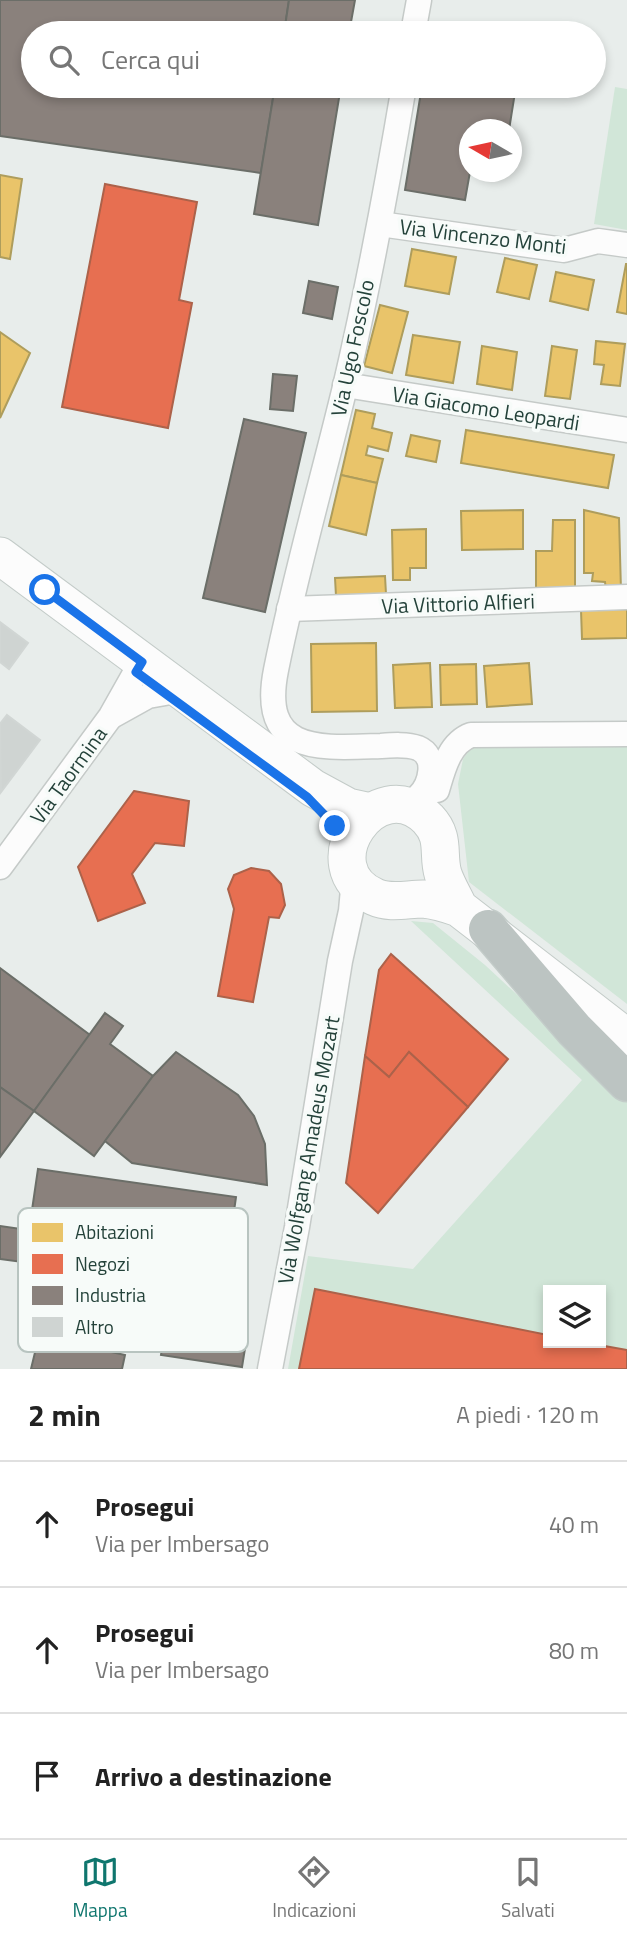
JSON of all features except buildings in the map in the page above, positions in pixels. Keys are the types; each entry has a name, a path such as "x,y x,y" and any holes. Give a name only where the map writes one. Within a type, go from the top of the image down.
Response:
{"highway":[{"path":"474,919 574,1029 627,1082"}],"main road":[{"path":"0,556 139,667 165,693 307,797 335,826 363,889 376,897 427,900 474,919 627,1038"},
{"path":"0,571 313,788 348,807 414,810 428,819 439,848 443,876 474,919"},
{"path":"351,863 355,828 385,809"},
{"path":"400,900 423,892 434,880 439,848"}],"street":[{"path":"415,21 419,0"},
{"name":"Via Ugo Foscolo","path":"385,809 411,803 425,789 431,762 426,753 416,747 402,745 310,745 292,737 279,721 273,701 274,682 289,609 345,385 380,224 402,98"},
{"name":"Via Vincenzo Monti","path":"380,224 564,250 598,241 627,245"},
{"name":"Via Giacomo Leopardi","path":"345,385 627,430"},
{"name":"Via Vittorio Alfieri","path":"289,609 627,597"},
{"name":"Via Taormina","path":"0,867 111,716 139,667"},
{"name":"Via Taormina","path":"111,716 141,699 165,693"},
{"path":"439,848 434,812 435,798 451,752 463,737 471,734 627,734"},
{"name":"Via Wolfgang Amadeus Mozart","path":"270,1369 354,893 351,863"},
{"path":"347,931 359,917 373,908 400,900"}],"green space":[{"path":"615,87 627,89 627,230 594,224"},
{"path":"627,740 627,1004 469,882 458,784 463,759 474,744"},
{"path":"411,921 433,923 485,965 592,1064 627,1102 627,1369 288,1369 308,1256 413,1269 582,1080"}],"route":[{"path":"45,590 142,662 136,672 307,797 335,826"}]}
